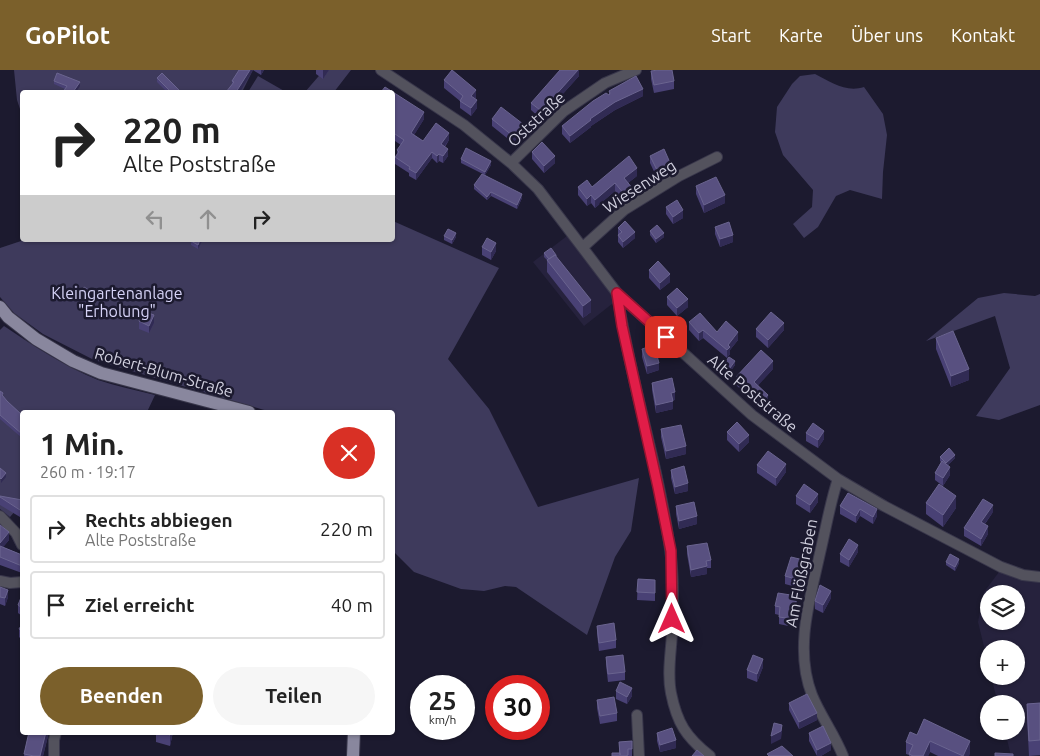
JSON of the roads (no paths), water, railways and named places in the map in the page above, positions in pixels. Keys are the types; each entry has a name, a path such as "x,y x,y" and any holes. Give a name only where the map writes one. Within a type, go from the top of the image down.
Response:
{"main road":[{"name":"Robert-Blum-Straße","path":"0,307 36,339 73,361 101,373 241,410"},
{"path":"353,756 354,735"}],"street":[{"name":"Alte Poststraße","path":"380,70 464,125 511,163 538,189 617,293 752,415 838,479 884,506 1001,567 1023,575 1040,577"},
{"name":"Oststraße","path":"511,163 564,110 605,83 636,70"},
{"name":"Wiesenweg","path":"583,246 624,210 679,176 716,157"},
{"path":"617,293 622,326 671,551 672,634 669,666 671,692 677,715 686,735 710,756"},
{"name":"Am Flößgraben","path":"838,479 829,507 809,601 804,640 806,668 812,696 844,756"},
{"path":"0,516 16,533 20,541"},
{"path":"0,581 20,582"},
{"path":"637,715 639,756"},
{"path":"54,756 55,735"}],"park label":[{"name":"Kleingartenanlage \"Erholung\"","path":"117,302"}]}
